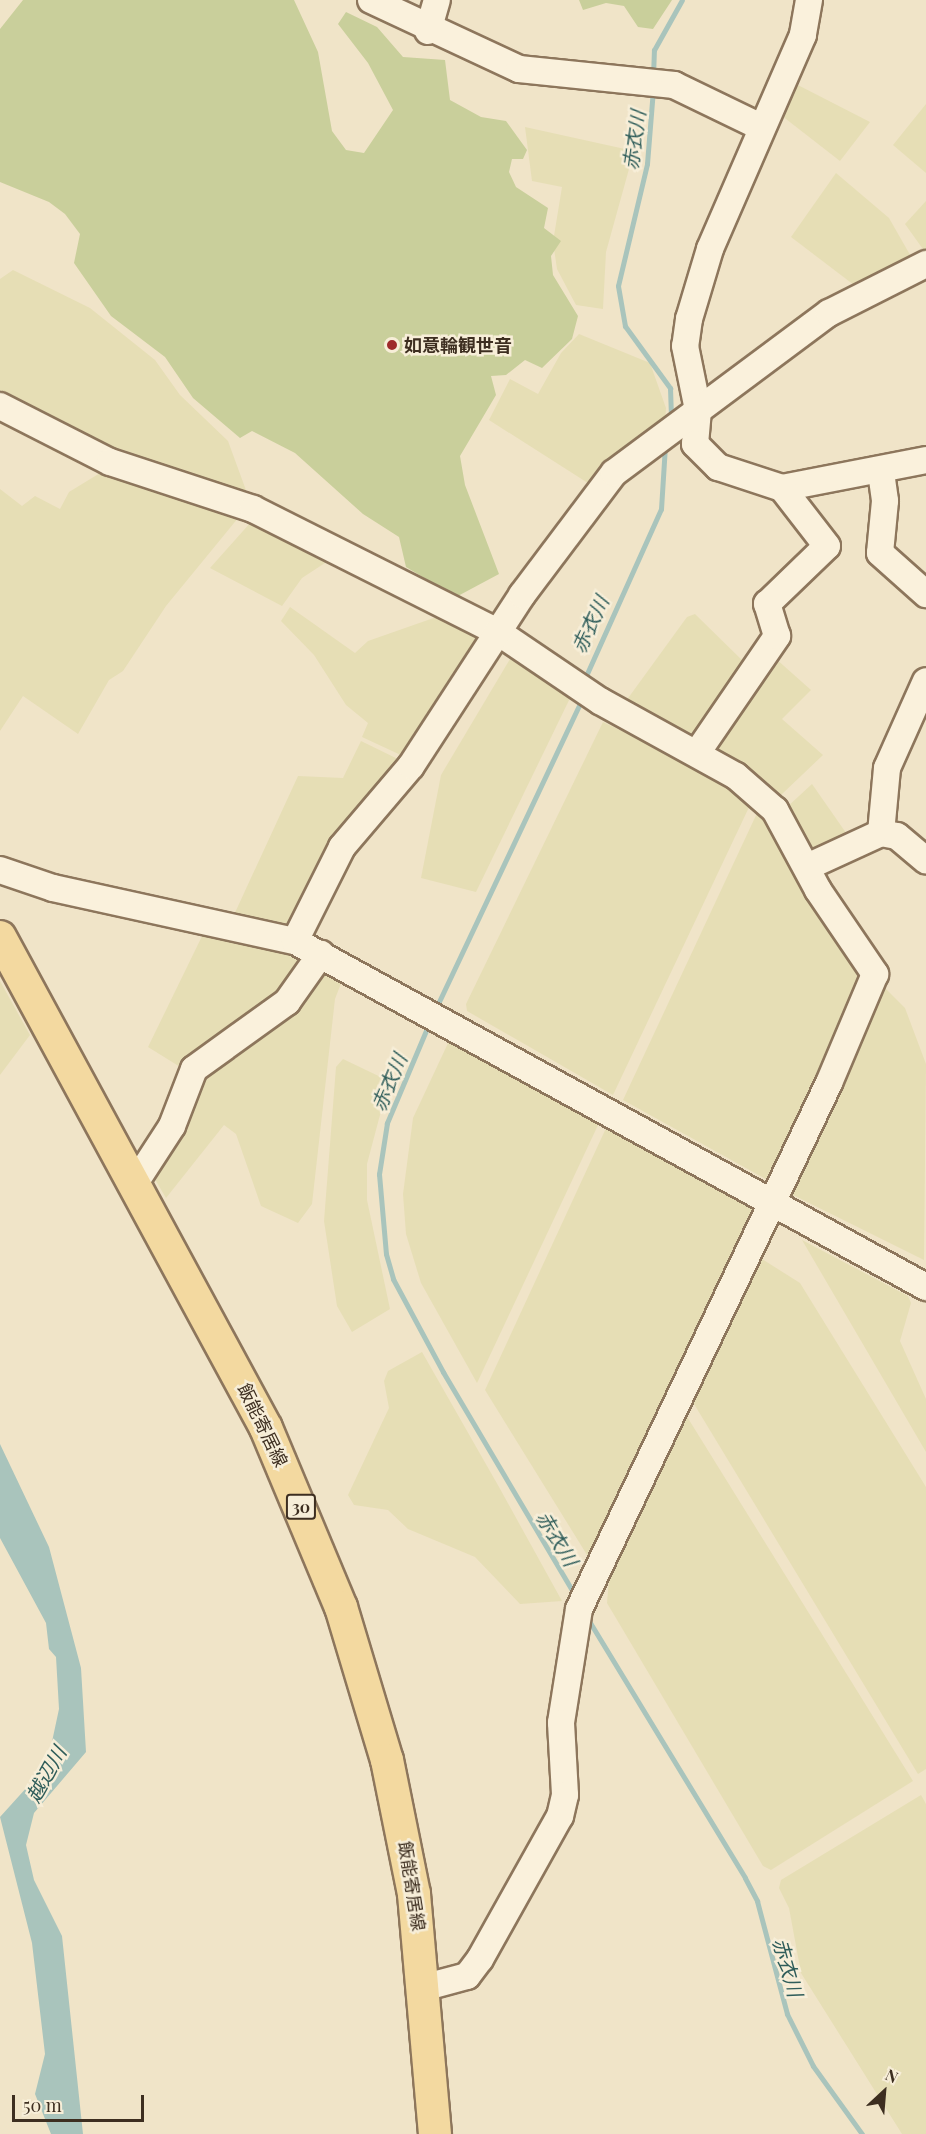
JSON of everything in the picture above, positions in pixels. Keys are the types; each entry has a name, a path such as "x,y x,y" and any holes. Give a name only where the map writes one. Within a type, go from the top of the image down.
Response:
{"main road":[{"name":"飯能寄居線","path":"0,936 266,1428 341,1607 396,1802 426,1987 435,2134"}],"street":[{"path":"371,0 428,31 535,74 674,85 761,127"},
{"path":"428,31 437,0"},
{"path":"809,0 803,34 710,249 689,319 686,357 698,410 695,444 702,456 736,476 782,488 881,472 926,460"},
{"path":"295,941 342,847 411,766 577,516 614,473 829,313 926,264"},
{"path":"0,406 110,462 253,509 498,633 600,701 697,753 759,793 874,974 874,984 772,1204 579,1610 561,1723 565,1795 560,1816 480,1959 467,1976 426,1987"},
{"path":"881,472 885,501 879,553 926,594"},
{"path":"697,753 777,636 767,604 827,546 782,488"},
{"path":"881,833 887,768 926,681"},
{"path":"807,867 881,833 897,836 926,861"},
{"path":"0,870 53,888 295,941 926,1287"},
{"path":"135,1183 172,1126 194,1069 287,1002 321,954"}],"shaded area":[{"path":"792,82 870,122 840,161 777,112"},
{"path":"926,104 926,173 893,145"},
{"path":"525,127 634,151 606,252 603,309 576,305 557,269 553,242 562,187 532,181"},
{"path":"836,173 889,218 913,260 854,285 791,237"},
{"path":"926,201 926,252 925,252 905,224"},
{"path":"13,270 90,308 155,360 180,395 228,441 247,493 97,441 0,390 0,279"},
{"path":"579,334 650,363 666,408 665,423 591,485 489,420 510,379 538,394 561,353"},
{"path":"105,470 243,512 166,606 123,671 109,680 78,734 23,696 0,731 0,489 22,506 35,496 60,509 69,492"},
{"path":"251,522 328,561 302,578 282,606 210,568"},
{"path":"290,607 355,653 368,641 445,614 482,633 405,757 362,737 368,723 346,705 314,655 281,621"},
{"path":"695,614 746,664 696,738 626,701 687,617"},
{"path":"513,654 573,692 476,892 421,878 441,775"},
{"path":"775,658 811,690 782,719 823,755 781,795 717,750 715,742"},
{"path":"603,722 695,766 751,803 613,1095 467,1011 466,1004"},
{"path":"361,741 404,762 290,927 233,917 298,776 343,778"},
{"path":"812,784 851,840 814,852 805,848 786,808"},
{"path":"758,811 864,973 773,1183 623,1100"},
{"path":"206,928 312,958 286,994 185,1070 148,1047"},
{"path":"318,964 345,973 335,999 312,1204 298,1223 261,1206 236,1134 224,1125 166,1198 149,1169 191,1082"},
{"path":"0,981 30,1035 0,1075"},
{"path":"883,986 905,1008 926,1064 924,1260 787,1192"},
{"path":"449,1041 599,1123 477,1383 421,1283 406,1234 403,1194 413,1118"},
{"path":"343,1059 389,1081 367,1164 367,1200 390,1309 352,1332 337,1306 324,1221 336,1067"},
{"path":"607,1126 760,1213 592,1563 485,1390"},
{"path":"802,1240 908,1296 911,1303 900,1341 926,1399 926,1452"},
{"path":"762,1259 800,1283 926,1487 926,1769 918,1774 691,1399"},
{"path":"422,1352 562,1601 520,1604 475,1557 408,1529 388,1510 354,1505 348,1495 389,1408 384,1381 388,1371"},
{"path":"686,1415 913,1781 771,1870 763,1866 607,1603 609,1579"},
{"path":"921,1795 926,1804 926,2134 902,2134 801,1973 789,1908 779,1888 781,1880"}],"green space":[{"path":"23,0 294,0 318,52 332,131 346,150 364,153 393,110 368,63 338,24 346,12 377,27 403,57 445,60 450,100 481,117 506,121 527,150 523,159 512,159 509,172 516,187 548,208 544,228 561,241 551,256 553,275 578,316 572,339 542,368 525,360 506,375 491,376 496,395 460,456 465,485 499,574 456,597 406,567 399,537 363,514 295,453 252,431 240,438 193,398 165,357 111,316 74,263 80,234 65,214 49,202 0,182 0,29"},
{"path":"579,0 672,0 653,29 638,27 624,6 606,3 583,10"}],"water":[{"name":"越辺川","path":"0,1444 49,1547 81,1668 86,1752 34,1813 26,1845 34,1880 62,1936 83,2134 51,2134 35,2094 45,2054 32,1943 0,1817 47,1765 59,1709 56,1657 49,1649 46,1623 0,1538"}],"waterway":[{"name":"赤衣川","path":"653,77 654,50 682,0"},
{"name":"赤衣川","path":"653,89 647,164 618,286 625,326 670,388 671,419"},
{"name":"赤衣川","path":"585,678 661,509 665,446"},
{"name":"赤衣川","path":"435,1010 582,699"},
{"name":"赤衣川","path":"430,1021 387,1123 379,1174 386,1254 393,1279 443,1372 576,1597"},
{"name":"赤衣川","path":"586,1616 745,1878 757,1901 787,2014 813,2066 862,2134"}],"place":[{"name":"如意輪観世音","path":"392,345"}]}
